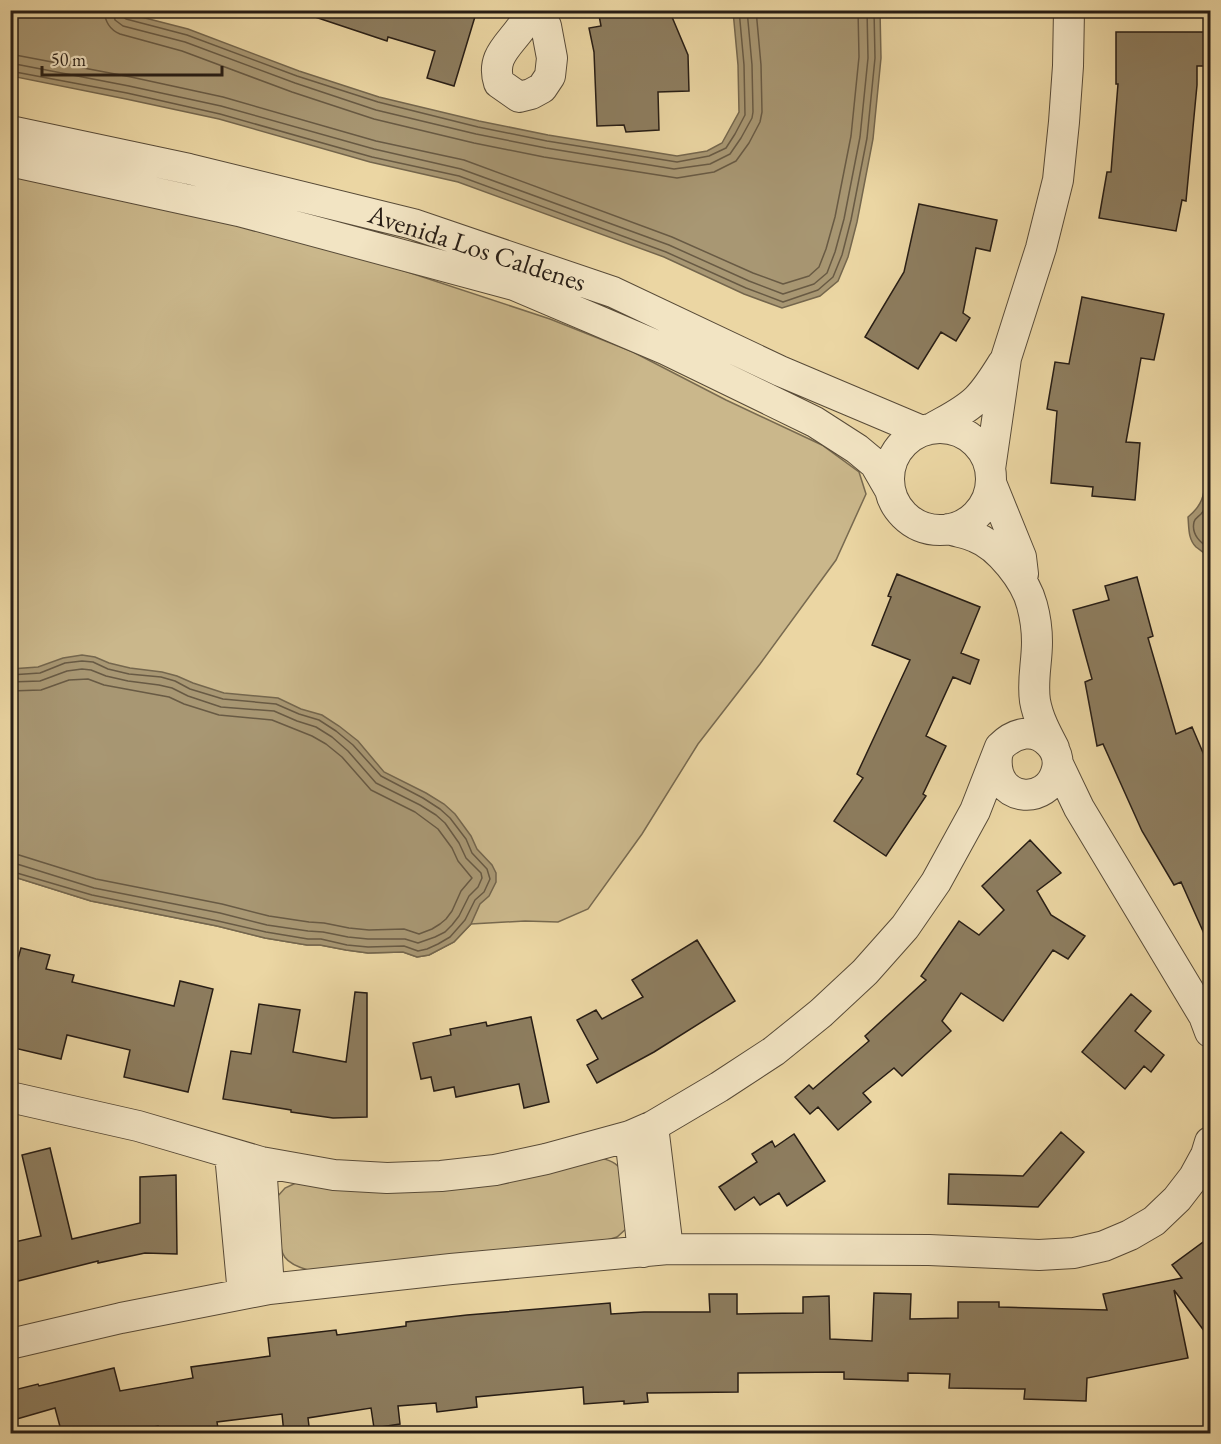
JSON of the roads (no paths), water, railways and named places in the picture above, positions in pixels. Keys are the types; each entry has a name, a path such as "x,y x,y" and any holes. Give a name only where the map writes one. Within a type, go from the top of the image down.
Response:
{"street":[{"path":"530,10 523,25 500,55 495,72 499,83 519,97 542,88 550,76 552,58 546,26 536,10"},
{"path":"1006,358 976,400 955,415 909,438 899,448 892,461 889,475 890,490 895,504 905,516 918,525 933,530 948,529 964,524 978,513 987,499 1006,358 1041,248 1058,180 1068,66 1069,10"},
{"name":"Avenida Los Caldenes","path":"10,131 189,169 413,224 613,292 780,371 926,430"},
{"name":"Avenida Los Caldenes","path":"10,161 239,212 514,285 667,350 816,422 875,464 890,490"},
{"path":"926,430 947,428 962,433 975,442 985,454 990,476 1021,557 1024,586"},
{"path":"948,529 977,537 998,551 1024,586 1032,604 1037,641 1033,683 1041,725 1079,808 1204,1016 1210,1032"},
{"path":"10,1097 138,1126 261,1162 334,1175 387,1178 441,1176 495,1170 536,1161 642,1131 774,1051 822,1012 865,972 905,927 936,882 975,811 999,752 1033,683"},
{"path":"975,811 986,804 1004,798 1036,793 1048,787 1053,780 1056,772 1056,756 1047,740 1027,733 1017,734 1008,739 999,752 996,767 998,776 1004,785 1022,795 1036,793 1050,793 1079,808"},
{"path":"642,1131 656,1251"},
{"path":"10,1344 121,1318 256,1292 451,1269 656,1251 918,1250 1039,1255 1074,1253 1104,1246 1154,1221 1177,1199 1194,1177 1210,1142"},
{"path":"230,1154 256,1292"},
{"path":"256,1292 261,1162"}],"water":[{"path":"114,10 188,29 299,71 379,97 548,135 677,156 707,151 722,143 739,112 733,11 880,11 881,58 873,139 848,257 838,281 820,296 782,308 744,294 664,257 458,182 370,162 219,119 11,76 11,11"},
{"path":"1210,379 1210,561 1192,540 1188,517 1200,503 1205,486 1206,406"},
{"path":"82,655 130,668 177,676 224,693 278,698 301,709 322,715 358,741 384,772 426,793 455,814 471,836 477,849 492,865 496,873 496,882 489,896 480,904 471,924 454,942 429,955 417,957 403,952 368,953 265,938 91,901 11,876 11,669 38,667 63,658"}]}
